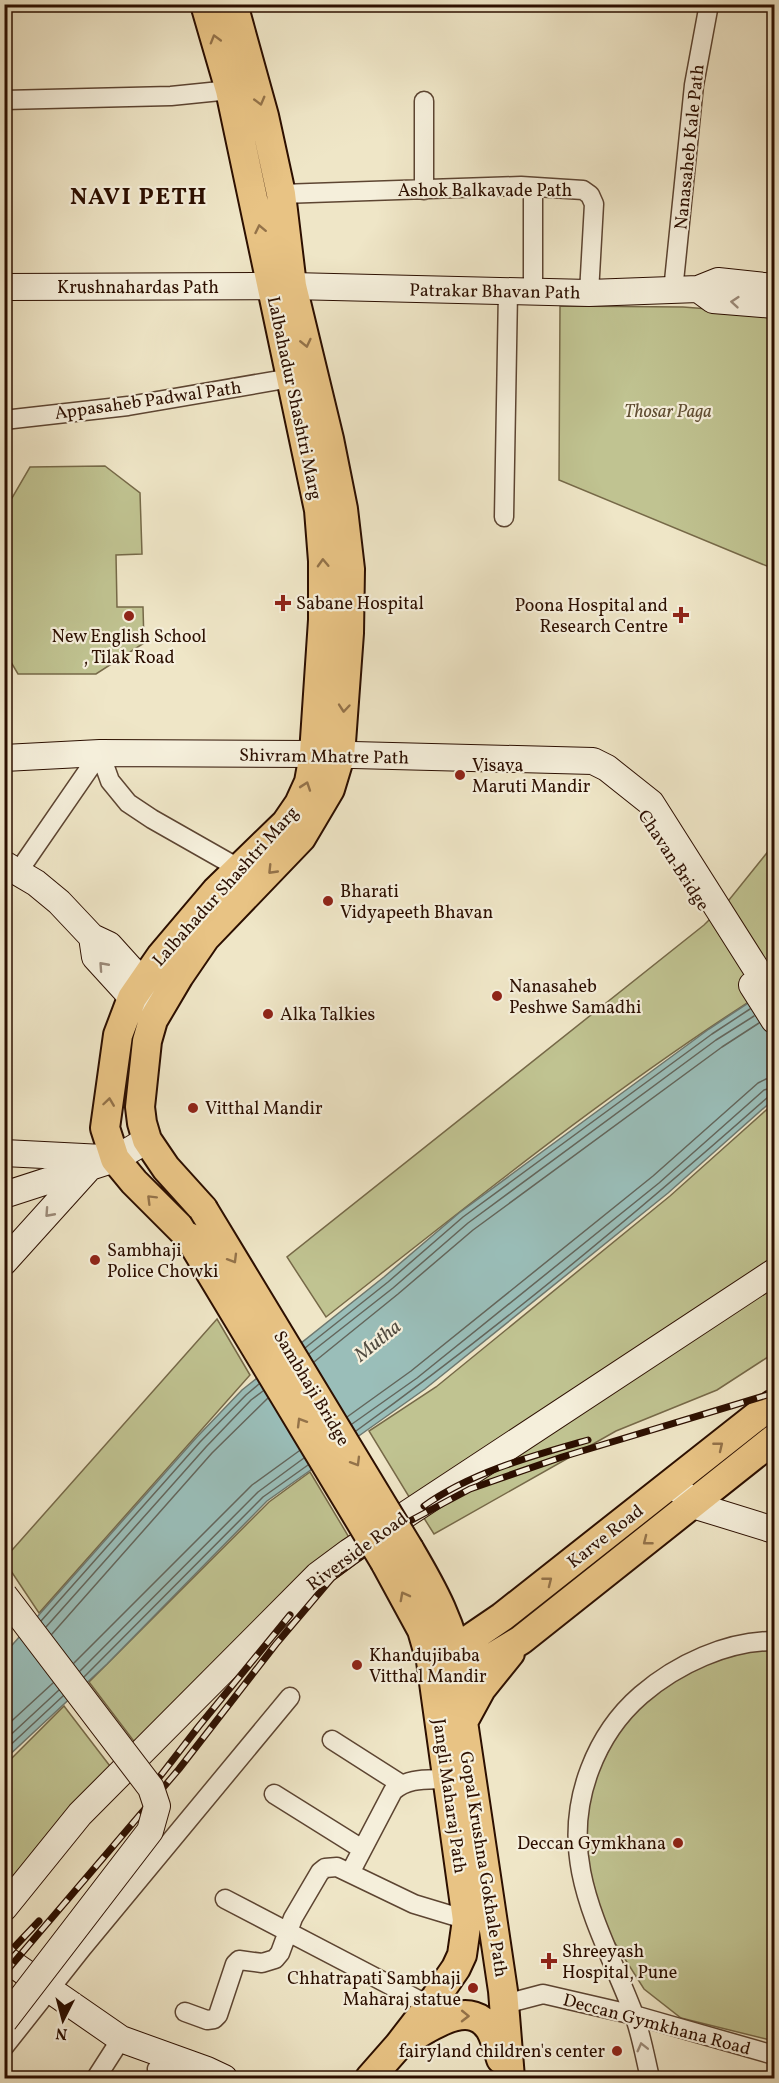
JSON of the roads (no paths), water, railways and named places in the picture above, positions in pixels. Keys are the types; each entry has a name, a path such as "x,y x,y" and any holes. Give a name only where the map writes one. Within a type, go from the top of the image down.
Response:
{"main road":[{"name":"Lalbahadur Shashtri Marg","path":"115,1159 105,1128 118,1035 137,991 185,926 216,891 286,824 299,804 309,782 327,755 350,633 350,569 343,509 329,440 281,286 261,233 230,90 205,4"},
{"name":"Lalbahadur Shashtri Marg","path":"147,1140 140,1107 147,1041 158,1012 206,938 301,838 330,789 327,755 323,561 319,510 291,378 281,286 281,194 264,116 233,4"},
{"name":"Sambhaji Bridge","path":"147,1140 166,1168 203,1209 397,1556 422,1630 445,1666"},
{"name":"Sambhaji Bridge","path":"115,1159 134,1182 189,1238 397,1556 434,1593 446,1617 445,1666"},
{"name":"Karve Road","path":"445,1666 502,1617 774,1404"},
{"name":"Karve Road","path":"445,1666 491,1658 521,1640 774,1439"},
{"path":"434,1593 472,1616 487,1620 502,1617"},
{"path":"463,1722 481,1689 499,1664 521,1640"},
{"name":"Gopal Krushna Gokhale Path","path":"445,1666 463,1722 505,2004 509,2079"},
{"name":"Jangli Maharaj Path","path":"445,1666 437,1713 467,1926"},
{"name":"Gopal Krushna Gokhale Path","path":"433,2002 462,1955 467,1926"},
{"path":"370,2079 433,2002"},
{"path":"399,2045 450,2017 459,2015 478,2017 491,2031 509,2079"}],"street":[{"name":"Nanasaheb Kale Path","path":"686,290 694,85 709,4"},
{"path":"4,100 171,96 230,90"},
{"path":"424,101 424,190"},
{"path":"504,517 520,291 533,187"},
{"name":"Ashok Balkavade Path","path":"281,194 533,187 583,190 590,195 594,204 589,293"},
{"path":"686,290 718,281 774,287"},
{"name":"Patrakar Bhavan Path","path":"281,286 589,293 686,290"},
{"name":"Krushnahardas Path","path":"4,287 281,286"},
{"path":"686,290 713,300 774,305"},
{"name":"Appasaheb Padwal Path","path":"4,420 128,406 291,378"},
{"path":"100,753 11,868 59,902 92,937 95,957 137,991 158,1012"},
{"path":"100,753 110,781 128,803 240,868"},
{"name":"Shivram Mhatre Path","path":"4,758 100,753 593,761 607,768 641,801"},
{"name":"Chavan Bridge","path":"641,801 774,997"},
{"name":"Chavan Bridge","path":"641,801 774,1020"},
{"path":"8,1194 115,1159 147,1140"},
{"path":"4,1154 115,1159"},
{"path":"4,1154 12,1167 14,1177 8,1194"},
{"path":"4,1263 88,1169"},
{"name":"Riverside Road","path":"4,1908 80,1814 318,1575 359,1545 774,1272"},
{"path":"674,1483 693,1505 774,1530"},
{"path":"4,1595 151,1788 157,1806 150,1831 4,2021"},
{"path":"650,2079 634,2015 590,1906 580,1871 578,1815 586,1779 600,1745 610,1729 634,1701 648,1689 680,1669 713,1653 732,1647 774,1641"},
{"path":"4,2047 90,1938 290,1697"},
{"path":"332,1740 401,1784"},
{"path":"350,1873 393,1791 401,1784 412,1780 447,1779"},
{"path":"274,1794 362,1849"},
{"path":"185,2012 207,2020 214,2019 218,2015 235,1964 239,1960 270,1962 280,1953 297,1911 325,1868 337,1867 414,1904 467,1926"},
{"path":"225,1899 288,1933 433,2002"},
{"path":"4,1958 121,2039 207,2070 224,2079"},
{"name":"Deccan Gymkhana Road","path":"505,2004 543,1994 634,2015 774,2055"},
{"path":"96,2079 121,2039"},
{"path":"157,2069 177,2079"}],"water":[{"name":"Mutha","path":"774,986 774,1099 668,1193 425,1389 267,1501 107,1664 5,1759 5,1653 196,1438 242,1390 384,1277 459,1213 709,1029"}],"railway":[{"path":"4,1974 179,1769 276,1644 332,1578 408,1522 470,1489 562,1457 774,1393"},
{"path":"424,1506 482,1474 588,1440"},
{"path":"144,1797 290,1615"},
{"path":"4,1958 39,1921"}],"place":[{"name":"Sabane Hospital","path":"283,603"},
{"name":"Poona Hospital and Research Centre","path":"681,615"},
{"name":"New English School , Tilak Road","path":"129,616"},
{"name":"Visava Maruti Mandir","path":"460,775"},
{"name":"Bharati Vidyapeeth Bhavan","path":"328,901"},
{"name":"Nanasaheb Peshwe Samadhi","path":"497,996"},
{"name":"Alka Talkies","path":"268,1014"},
{"name":"Vitthal Mandir","path":"193,1108"},
{"name":"Sambhaji Police Chowki","path":"95,1260"},
{"name":"Khandujibaba Vitthal Mandir","path":"357,1665"},
{"name":"Deccan Gymkhana","path":"678,1843"},
{"name":"Shreeyash Hospital, Pune","path":"549,1961"},
{"name":"Chhatrapati Sambhaji Maharaj statue","path":"473,1988"},
{"name":"fairyland children's center","path":"617,2051"}],"district":[{"name":"NAVI PETH","path":"139,196"}],"park label":[{"name":"Thosar Paga","path":"668,411"}]}
